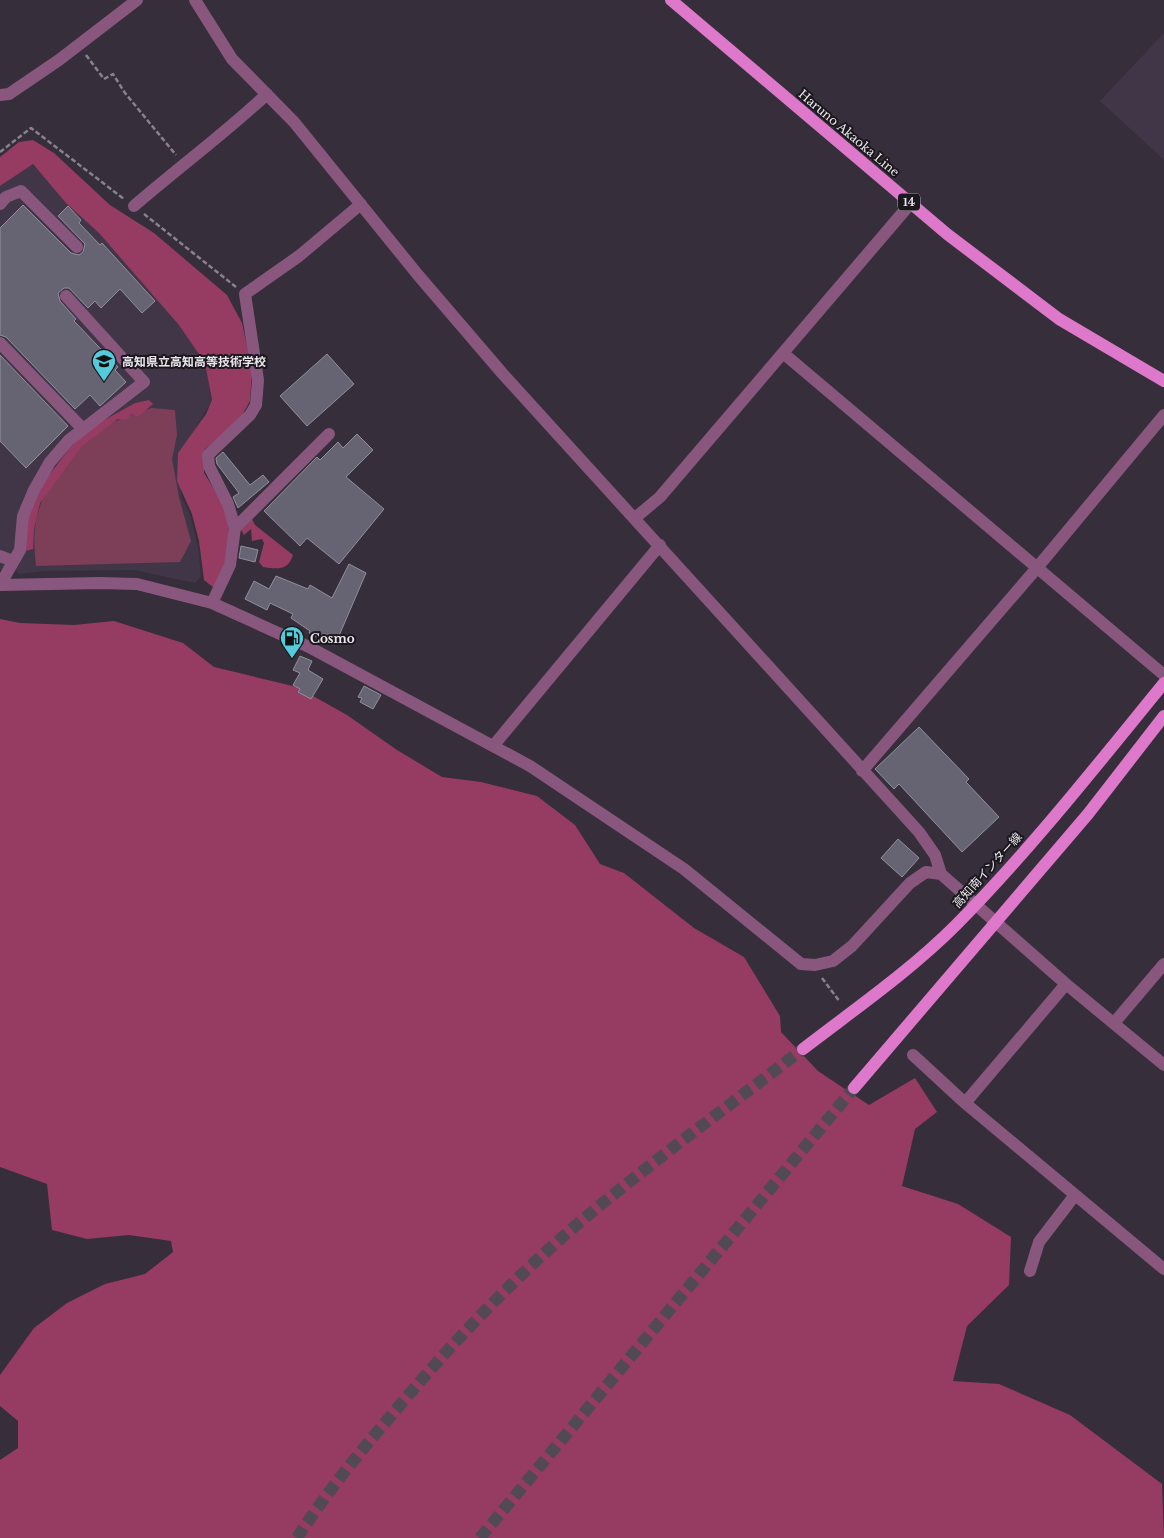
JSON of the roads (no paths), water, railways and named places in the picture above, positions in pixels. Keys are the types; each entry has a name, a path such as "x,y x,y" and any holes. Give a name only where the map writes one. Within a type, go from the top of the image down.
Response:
{"main road":[{"name":"Haruno Akaoka Line","path":"671,0 947,234 1059,319 1164,381"},
{"name":"高知南インター線","path":"803,1049 916,961 975,904 1071,796 1164,683"},
{"path":"854,1088 1088,814 1164,716"}],"street":[{"path":"0,95 9,94 137,0"},
{"path":"195,0 232,59 294,122 418,275 502,373 919,832 935,855 941,874 1066,984 1164,1065"},
{"path":"134,206 185,162 230,129 267,94"},
{"path":"0,204 6,197 21,191 77,247"},
{"path":"635,518 660,497 911,203"},
{"path":"212,603 218,594 230,565 235,528 233,516 208,462 211,451 250,415 259,394 245,294 298,256 361,204"},
{"path":"0,585 17,556 23,516 34,490 50,462 69,440 144,382 66,296"},
{"path":"0,343 82,429"},
{"path":"783,353 1036,569 1164,675"},
{"path":"862,771 1036,569 1164,415"},
{"path":"235,528 329,434"},
{"path":"494,745 660,546"},
{"path":"0,556 17,556"},
{"path":"0,585 137,584 212,603 309,647 530,766 684,869 801,964 815,965 833,961 852,946 910,882 926,872 941,874"},
{"path":"1114,1023 1164,964"},
{"path":"965,1103 1066,984"},
{"path":"913,1055 965,1103 1164,1269"},
{"path":"1030,1271 1039,1242 1075,1195"}],"tunnel":[{"path":"297,1538 317,1508 361,1451 451,1347 498,1297 547,1250 629,1182 803,1049"},
{"path":"480,1538 854,1088"}],"place":[{"name":"高知県立高知高等技術学校","path":"104,382"},
{"name":"Cosmo","path":"292,659"}]}
